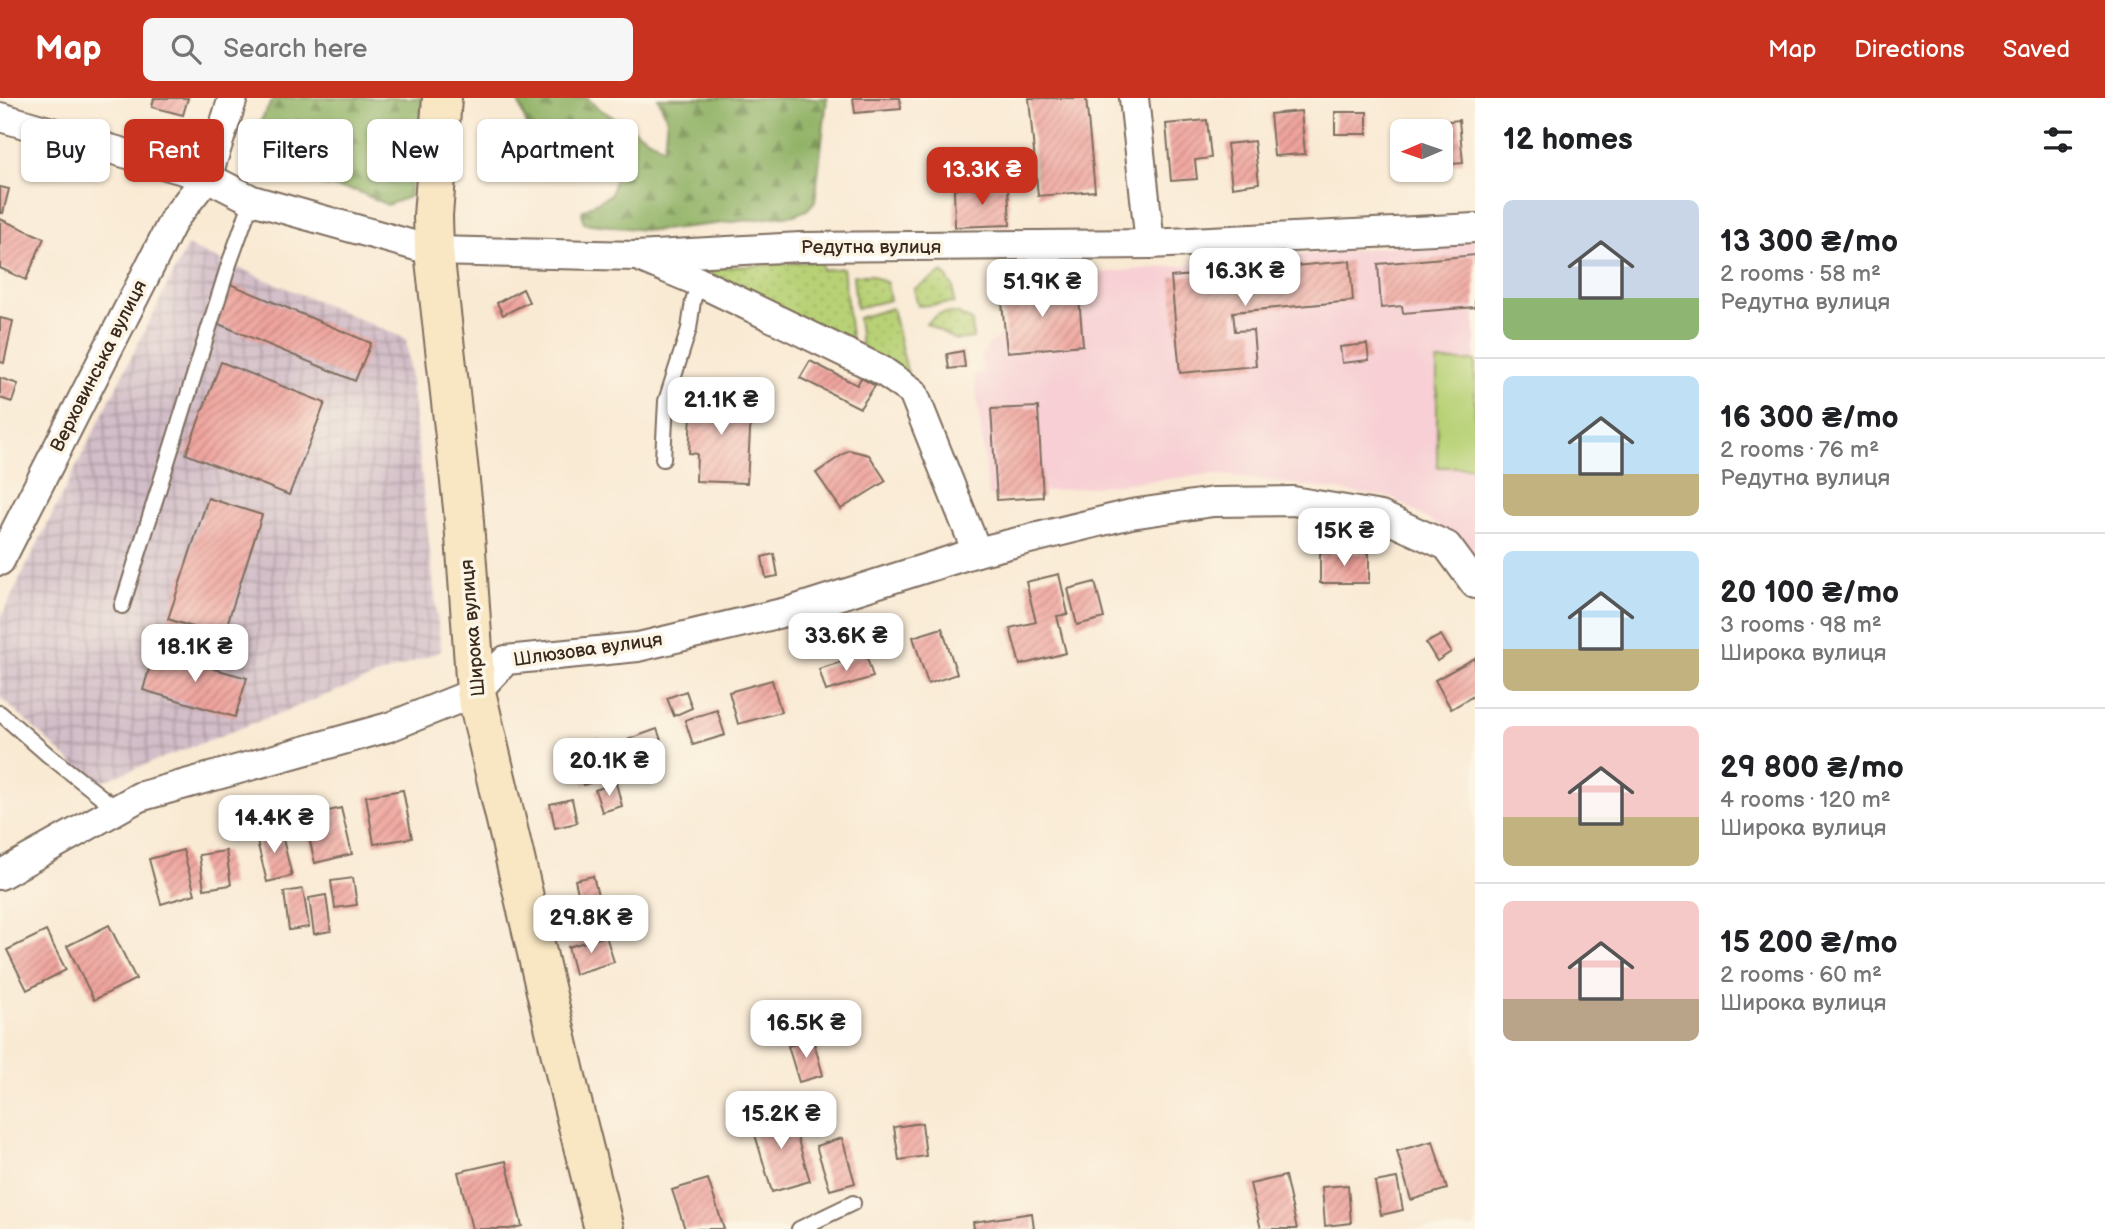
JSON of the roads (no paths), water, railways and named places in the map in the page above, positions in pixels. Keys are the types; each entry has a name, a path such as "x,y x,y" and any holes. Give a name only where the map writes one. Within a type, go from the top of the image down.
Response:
{"main road":[{"name":"Широка вулиця","path":"442,98 433,216 434,251 463,508 476,692 604,1229"}],"street":[{"path":"224,125 233,98"},
{"path":"1134,98 1150,244"},
{"path":"0,117 124,153"},
{"name":"Верховинська вулиця","path":"0,561 174,219 203,182"},
{"path":"217,182 252,200 434,251"},
{"name":"Редутна вулиця","path":"434,251 636,256 801,247 1150,244 1475,228"},
{"path":"636,256 699,282 881,370 913,392 977,552"},
{"name":"Шлюзова вулиця","path":"0,874 139,797 389,727 476,692 506,660 638,647 790,611 977,552 1130,514 1213,502 1293,501 1381,516 1447,546 1475,584"}],"lane":[{"path":"122,606 229,264 252,200"},
{"path":"663,458 666,401 689,329 699,282"},
{"path":"0,713 117,810"},
{"path":"799,1229 853,1203"}]}
